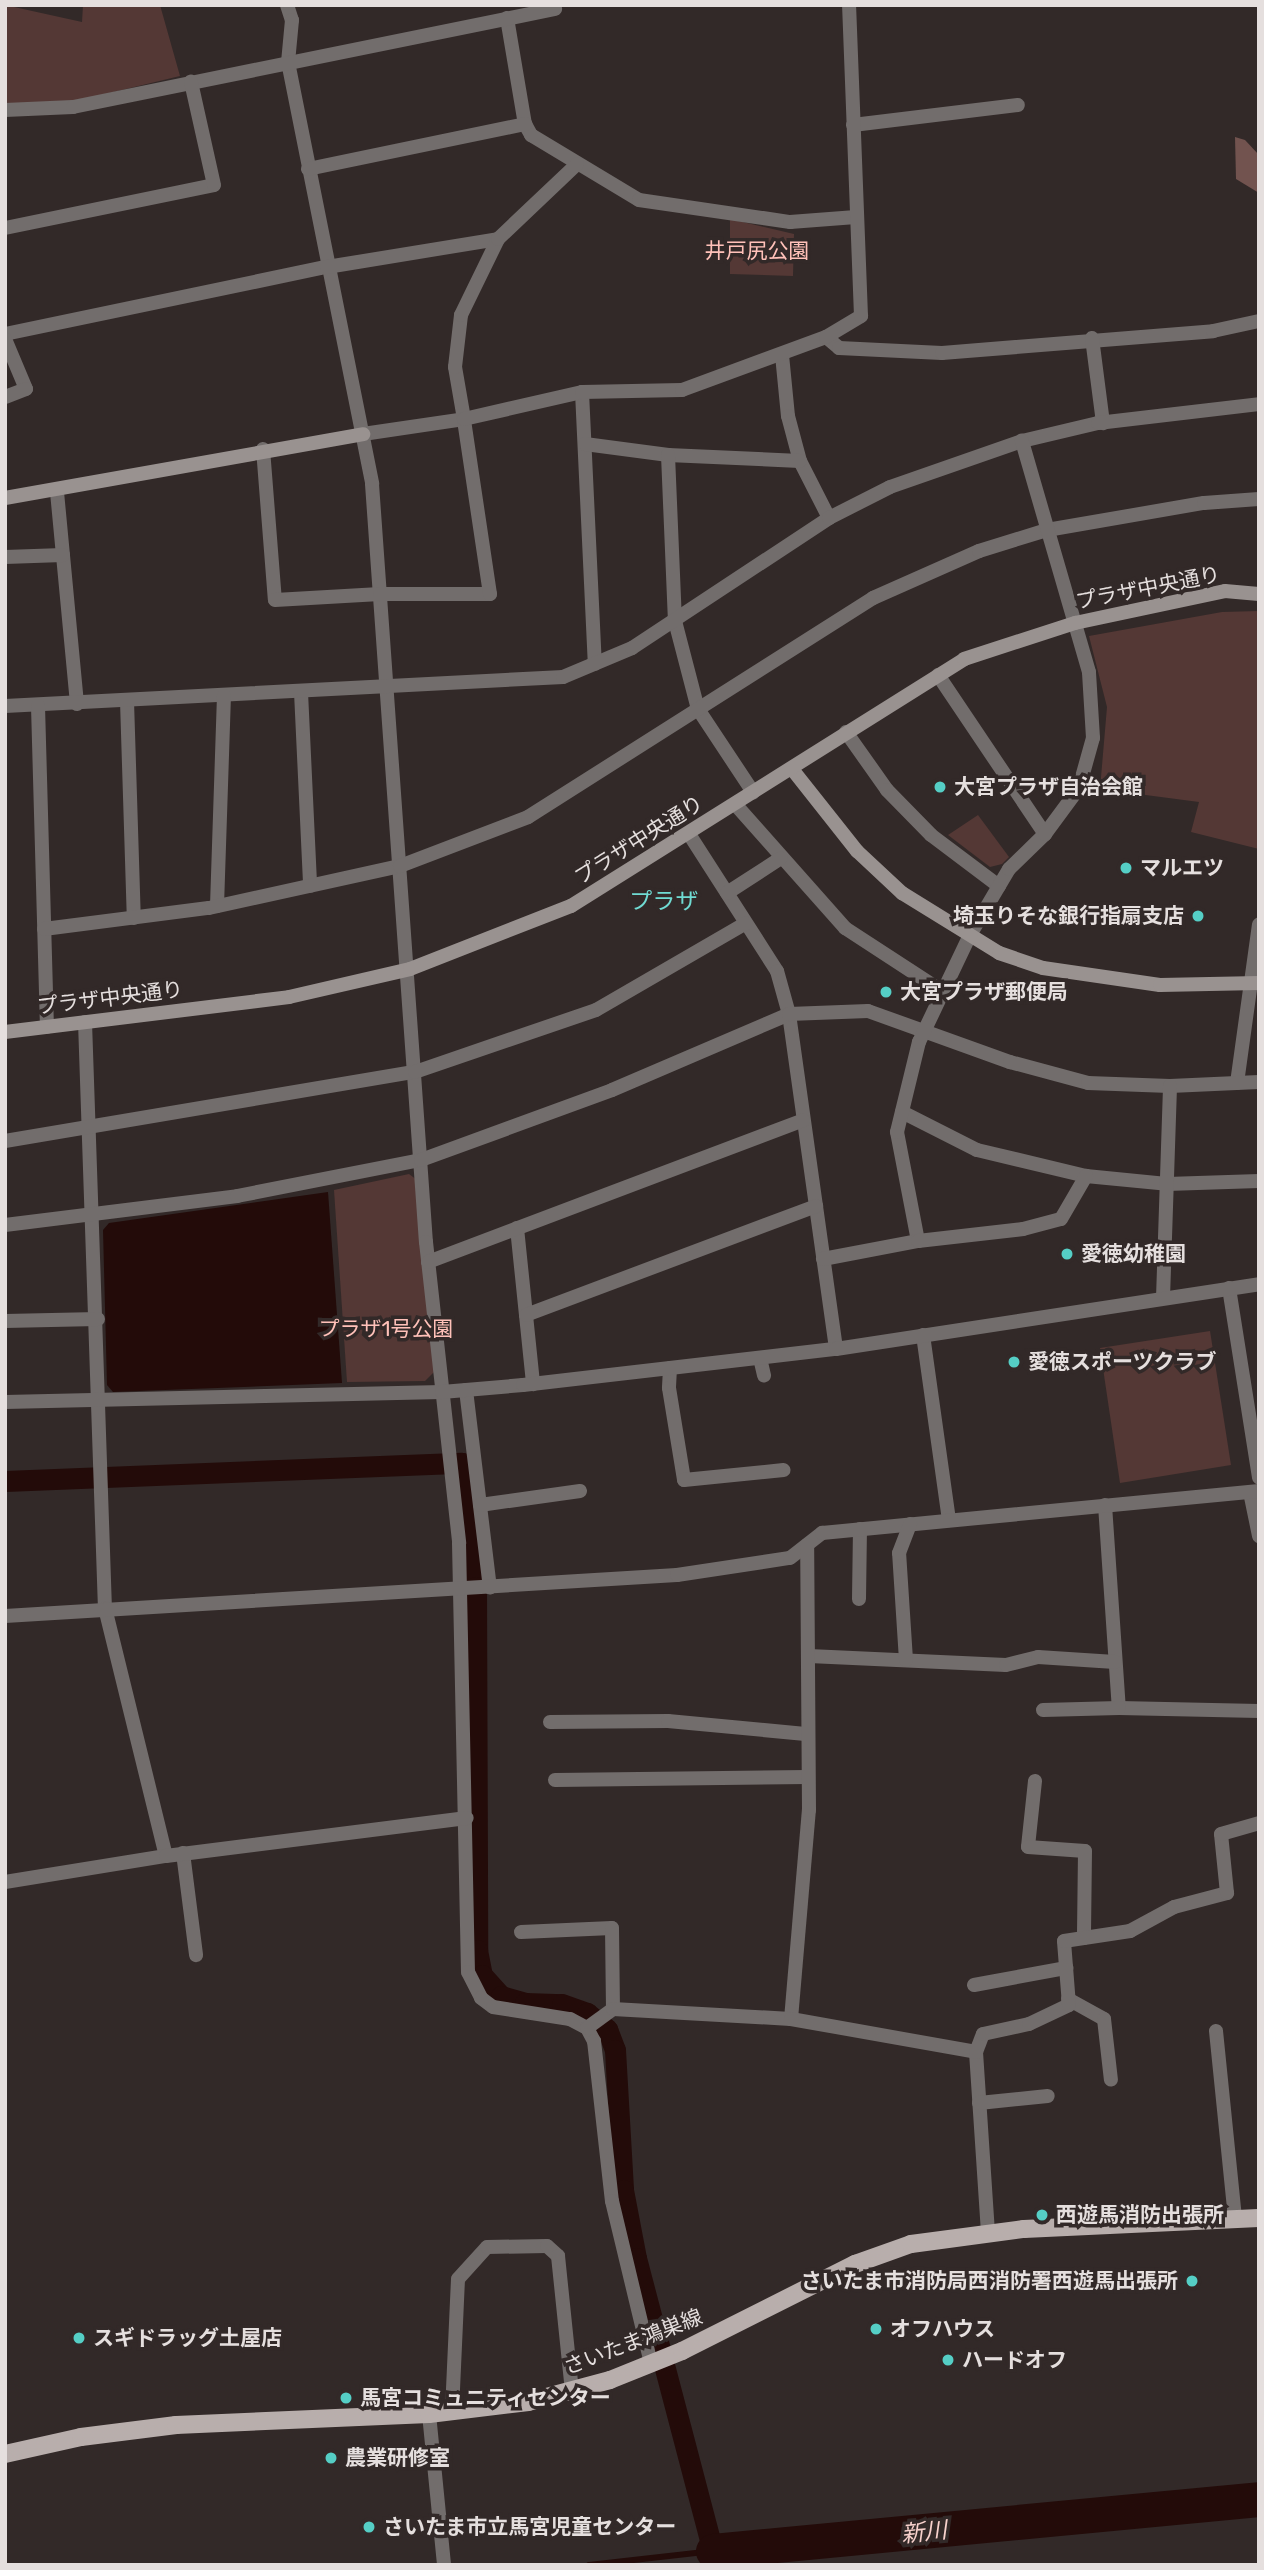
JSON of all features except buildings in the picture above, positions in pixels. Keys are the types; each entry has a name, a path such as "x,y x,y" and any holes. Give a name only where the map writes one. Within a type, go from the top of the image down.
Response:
{"main road":[{"name":"さいたま鴻巣線","path":"5,2454 81,2437 176,2425 429,2414 572,2391 651,2363 718,2335 875,2256 911,2244 988,2232 1259,2218"}],"street":[{"path":"287,5 292,20 288,62 372,484 410,969 428,1262 461,1591 467,1818 467,1956 473,1984 493,2007 570,2020 587,2028 598,2062 612,2201 651,2363"},
{"path":"5,498 57,492 263,449 464,419 582,393 682,390 826,337 861,316 849,5"},
{"path":"5,110 74,107 555,9"},
{"path":"506,18 525,124 531,135 639,200 790,222 856,217"},
{"path":"5,228 214,185 191,82"},
{"path":"853,125 1018,104"},
{"path":"308,169 525,124"},
{"path":"263,449 275,600 380,594 490,594 455,367 461,315 498,239 577,164"},
{"path":"5,397 26,389 5,336 327,267 498,239"},
{"path":"826,337 839,348 942,353 1091,338 1213,331 1259,321"},
{"path":"1091,338 1103,423"},
{"path":"782,355 788,416 800,461 829,518"},
{"path":"582,393 595,664"},
{"path":"5,706 549,679 595,664 675,621 829,518 890,488 1022,441 1103,423 1259,404"},
{"path":"918,1241 897,1132 925,1030 970,935 1009,869 1045,834 1079,788 1093,738 1089,672 1022,441"},
{"path":"585,444 668,454 800,461"},
{"path":"668,454 675,621 698,709 753,792"},
{"path":"57,492 77,704"},
{"path":"44,929 216,906 400,866 528,817 873,598 979,551 1047,530 1204,502 1259,499"},
{"path":"5,556 63,555"},
{"name":"プラザ中央通り","path":"5,1032 289,997 410,969 571,906 964,659 1074,623 1225,591 1259,594"},
{"path":"938,675 1045,834"},
{"path":"301,692 310,886"},
{"path":"216,906 225,696"},
{"path":"127,701 134,918"},
{"path":"38,706 47,1027"},
{"path":"846,733 887,790 931,835 999,886"},
{"path":"792,769 875,868 902,893 999,953 1043,968 1160,985 1255,983"},
{"path":"735,804 845,928 943,992"},
{"path":"689,834 777,971 789,1014 836,1349"},
{"path":"727,893 781,858"},
{"path":"5,1141 88,1130 415,1072 596,1010 746,923"},
{"path":"1237,1083 1255,983 1259,925"},
{"path":"5,1224 237,1196 421,1160 612,1090 789,1014 868,1011 1010,1062 1088,1083 1170,1086 1259,1082"},
{"path":"85,1022 98,1319 98,1399 106,1608 166,1856"},
{"path":"1163,1298 1170,1086"},
{"path":"902,1112 977,1150 1086,1176 1167,1184 1259,1181"},
{"path":"428,1262 803,1120"},
{"path":"823,1259 918,1241 1023,1229 1061,1219 1086,1176"},
{"path":"526,1315 816,1206"},
{"path":"517,1228 533,1384"},
{"path":"5,1402 442,1392 533,1384 836,1349 1259,1284"},
{"path":"1229,1288 1259,1478"},
{"path":"5,1321 98,1319"},
{"path":"923,1335 949,1520"},
{"path":"760,1358 764,1376"},
{"path":"670,1368 669,1388 684,1480 784,1470"},
{"path":"466,1390 489,1588"},
{"path":"480,1505 580,1491"},
{"path":"5,1616 106,1608 461,1591 677,1575 790,1558 822,1533 1254,1491 1259,1536"},
{"path":"1105,1505 1119,1708"},
{"path":"906,1660 899,1553 910,1524"},
{"path":"859,1600 860,1529"},
{"path":"791,2019 809,1810 805,1734 809,1656 807,1545"},
{"path":"809,1656 1006,1665 1038,1657 1115,1662"},
{"path":"1043,1710 1119,1708 1259,1711"},
{"path":"550,1722 668,1721 805,1734"},
{"path":"555,1780 807,1777"},
{"path":"1035,1780 1028,1847 1085,1851 1084,1938"},
{"path":"5,1882 183,1853 467,1818"},
{"path":"988,2232 976,2052 983,2034 1029,2024 1069,2006 1064,1941 1130,1931 1174,1907 1227,1893 1222,1834 1259,1823"},
{"path":"183,1853 196,1955"},
{"path":"521,1932 612,1928 613,2009"},
{"path":"974,1985 1066,1968"},
{"path":"1068,1999 1104,2019 1111,2080"},
{"path":"587,2028 613,2009 791,2019 976,2052"},
{"path":"1216,2031 1235,2219"},
{"path":"979,2103 1048,2096"},
{"path":"452,2412 458,2279 487,2247 547,2246 558,2256 572,2391"},
{"path":"429,2414 444,2565"}],"green space":[{"path":"5,5 82,22 83,5 160,5 180,76 72,102 5,105"},
{"name":"井戸尻公園","path":"730,219 794,234 793,276 730,274"},
{"path":"1259,611 1259,849 1191,832 1199,802 1100,789 1107,707 1089,636 1222,612"},
{"path":"978,815 1009,857 1002,864 990,867 948,835"},
{"name":"プラザ1号公園","path":"409,1174 417,1180 434,1372 425,1381 347,1382 334,1190"},
{"path":"1210,1331 1231,1465 1120,1483 1100,1348"}],"shaded area":[{"path":"1235,137 1245,140 1259,155 1259,193 1236,179"},
{"path":"328,1192 342,1383 113,1392 107,1385 103,1230 109,1223"}],"waterway":[{"path":"5,1481 462,1463 476,1587 477,1950 482,1975 501,1996 525,2003 562,2004 587,2013 607,2029 615,2050 623,2190 636,2258 713,2551"},
{"name":"新川","path":"713,2551 1259,2499"},
{"name":"新川","path":"589,2565 713,2551"}],"place":[{"name":"大宮プラザ自治会館","path":"940,787"},
{"name":"マルエツ","path":"1126,868"},
{"name":"埼玉りそな銀行指扇支店","path":"1198,916"},
{"name":"大宮プラザ郵便局","path":"886,992"},
{"name":"愛徳幼稚園","path":"1067,1254"},
{"name":"愛徳スポーツクラブ","path":"1014,1362"},
{"name":"西遊馬消防出張所","path":"1042,2215"},
{"name":"さいたま市消防局西消防署西遊馬出張所","path":"1192,2281"},
{"name":"オフハウス","path":"876,2329"},
{"name":"スギドラッグ土屋店","path":"79,2338"},
{"name":"ハードオフ","path":"948,2360"},
{"name":"馬宮コミュニティセンター","path":"346,2398"},
{"name":"農業研修室","path":"331,2458"},
{"name":"さいたま市立馬宮児童センター","path":"369,2527"}],"district":[{"name":"プラザ","path":"664,901"}]}
